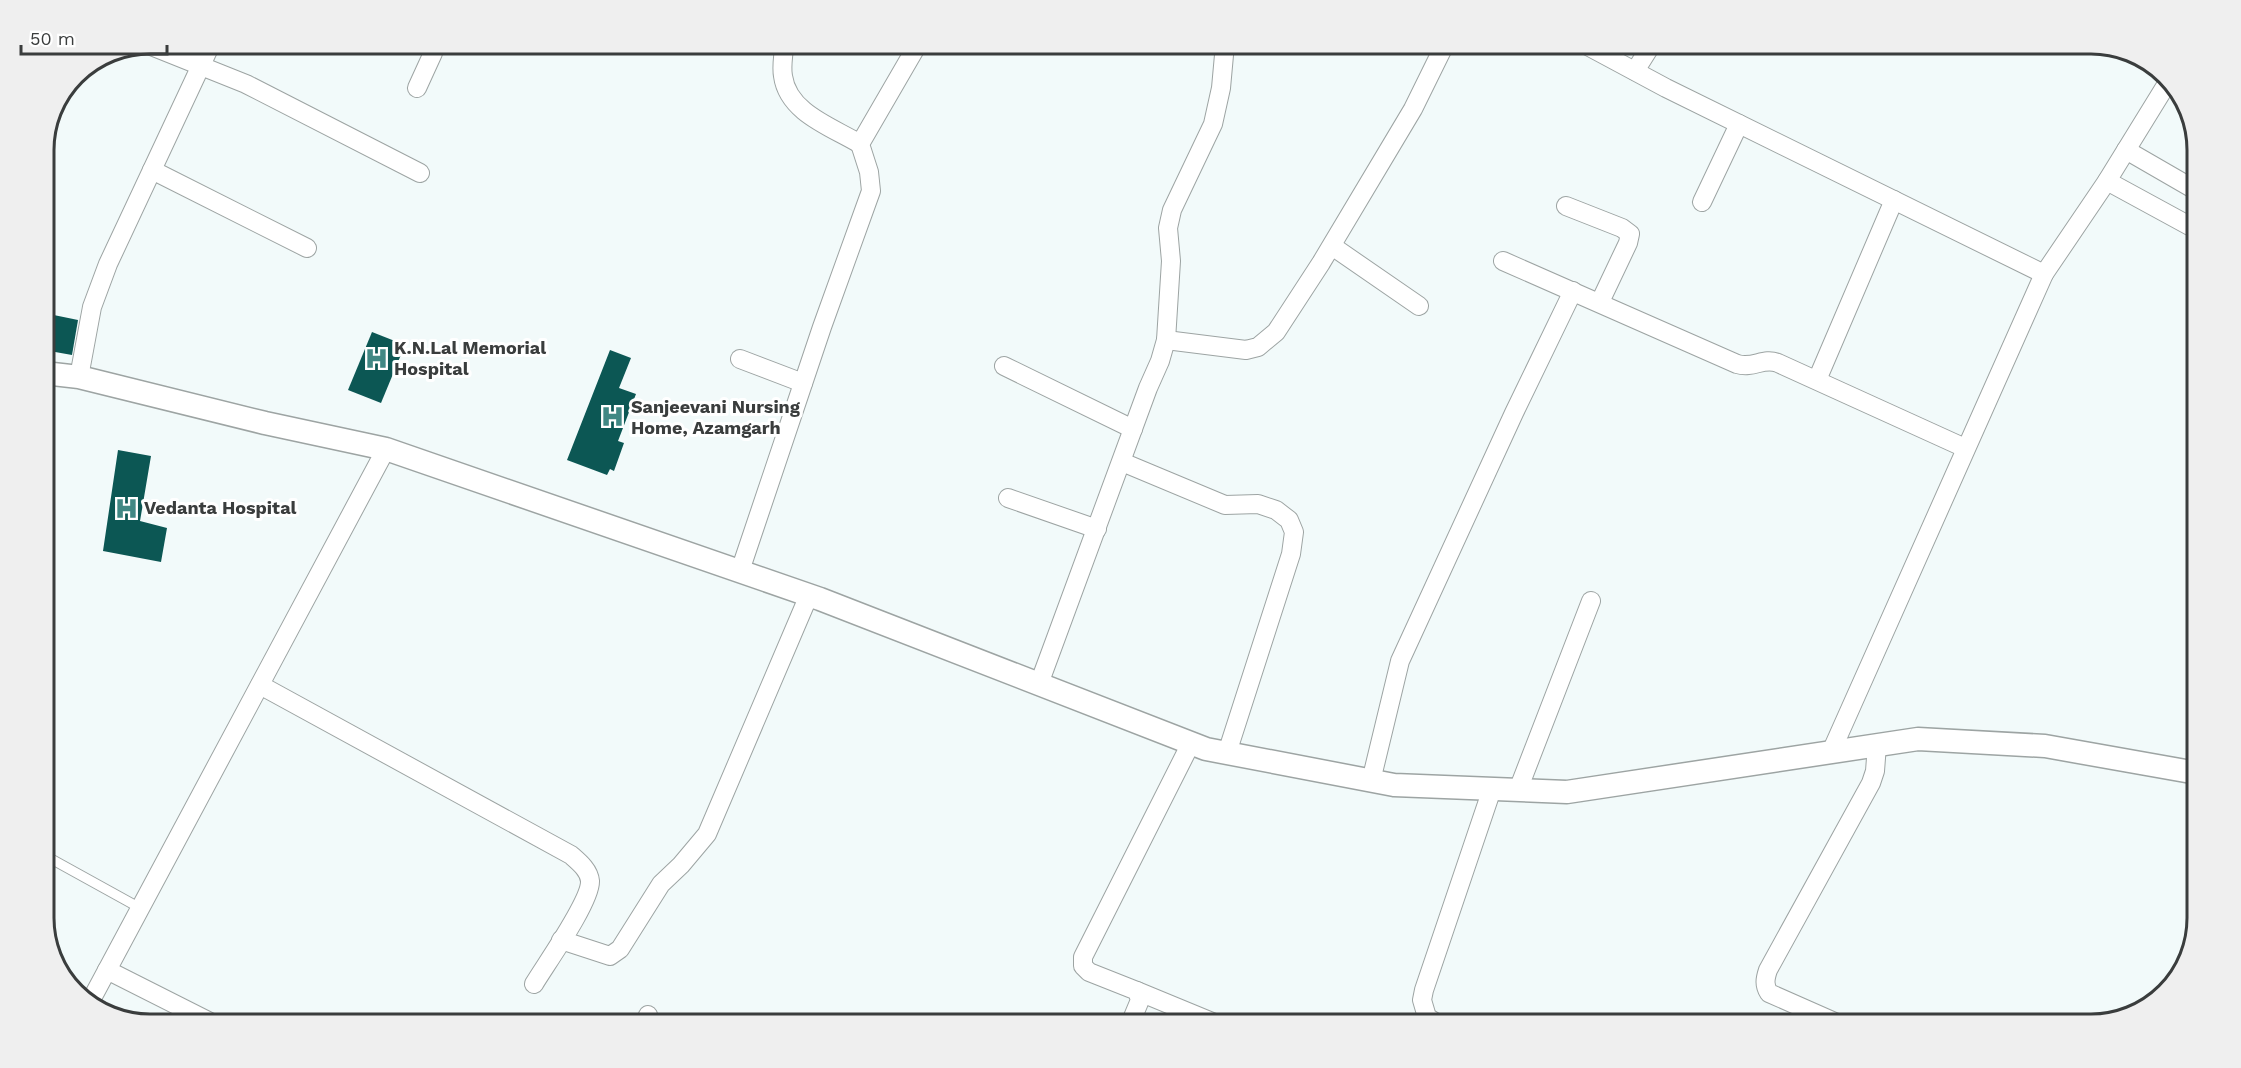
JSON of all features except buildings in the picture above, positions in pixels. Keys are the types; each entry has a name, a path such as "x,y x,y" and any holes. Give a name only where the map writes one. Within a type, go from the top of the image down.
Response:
{"street":[{"path":"170,54 246,84 420,173"},
{"path":"79,377 87,331 108,264 206,54"},
{"path":"417,88 433,54"},
{"path":"740,572 803,383 871,191 869,172 860,144 795,105 782,75 783,54"},
{"path":"860,144 912,54"},
{"path":"1039,684 1166,340 1171,261 1168,228 1172,210 1213,124 1221,88 1224,54"},
{"path":"1166,340 1237,350 1258,347 1276,332 1332,246 1413,109 1440,54"},
{"path":"1603,54 1739,124 2044,274"},
{"path":"1635,71 1646,54"},
{"path":"1831,752 2044,274 2107,182 2164,88"},
{"path":"1702,202 1739,124"},
{"path":"2126,150 2187,185"},
{"path":"152,170 307,248"},
{"path":"2107,182 2187,225"},
{"path":"1816,380 1894,200"},
{"path":"1566,206 1622,228 1629,234 1628,243 1600,302"},
{"path":"1332,246 1419,306"},
{"path":"1503,261 1737,364 1750,366 1766,360 1772,361 1965,448"},
{"path":"1371,781 1400,661 1573,291"},
{"path":"740,358 803,383"},
{"path":"1004,366 1133,429"},
{"path":"54,374 79,377 265,423 386,449 809,596 1206,749 1371,781 1394,785 1567,792 1918,739 2045,746 2187,771"},
{"path":"94,995 386,449"},
{"path":"1122,462 1225,505 1258,504 1276,510 1289,520 1294,532 1291,554 1227,753"},
{"path":"1008,498 1097,529"},
{"path":"561,940 604,955 615,954 661,884 681,865 707,834 809,596"},
{"path":"1518,790 1591,601"},
{"path":"260,685 571,855 581,863 590,881 586,899 534,984"},
{"path":"1191,743 1083,957 1083,966 1089,972 1193,1014"},
{"path":"1816,1014 1769,993 1765,987 1766,978 1768,970 1871,783 1875,771 1877,745"},
{"path":"1426,1014 1422,1000 1424,990 1492,789"},
{"path":"107,970 194,1014"},
{"path":"1134,1014 1140,1000 1137,991"}],"lane":[{"path":"54,861 140,908"}],"place":[{"name":"K.N.Lal Memorial Hospital","path":"376,358"},
{"name":"Sanjeevani Nursing Home, Azamgarh","path":"613,417"},
{"name":"Vedanta Hospital","path":"126,508"}]}
